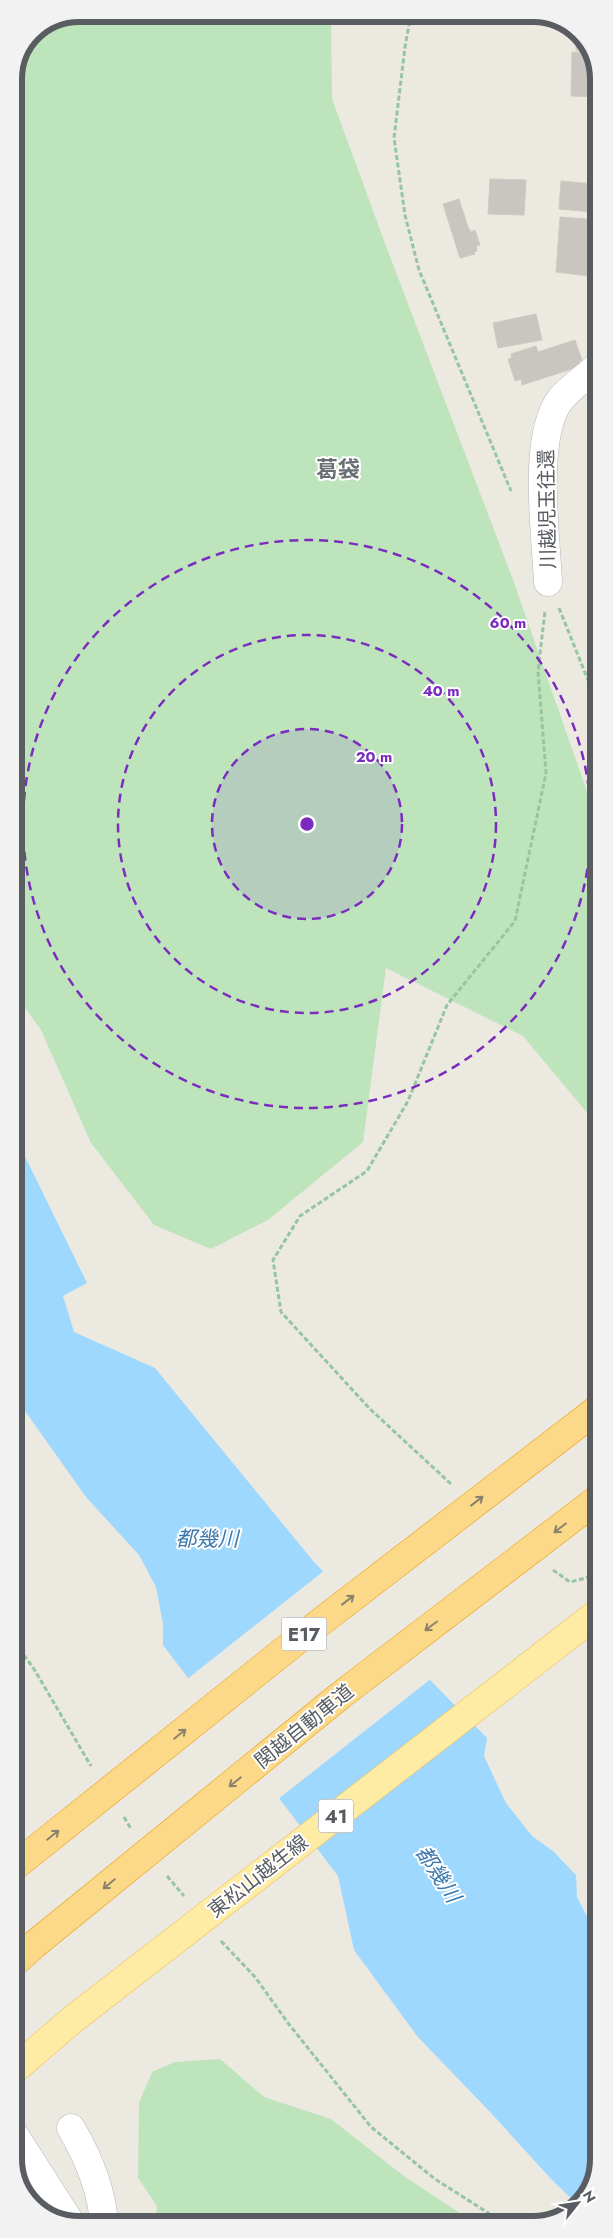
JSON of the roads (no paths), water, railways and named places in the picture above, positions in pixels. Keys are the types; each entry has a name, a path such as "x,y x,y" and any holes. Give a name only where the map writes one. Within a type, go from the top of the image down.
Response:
{"highway":[{"name":"E17","path":"22,1860 305,1634 590,1415"},
{"name":"関越自動車道","path":"22,1956 341,1695 590,1505"}],"main road":[{"name":"東松山越生線","path":"22,2063 72,2020 590,1619"}],"street":[{"name":"川越児玉往還","path":"548,582 543,459 546,434 560,400 590,373"},
{"path":"71,2128 88,2158 103,2215"},
{"path":"22,2147 64,2213"}],"water":[{"name":"都幾川","path":"22,1150 87,1283 63,1296 74,1332 155,1368 314,1562 487,1738 484,1756 506,1803 532,1836 553,1851 576,1875 577,1897 590,1922 590,2159 586,2180 581,2190 572,2200 417,2036 354,1950 338,1876 163,1645 163,1624 156,1587 139,1555 86,1497 22,1407"}],"district":[{"name":"葛袋","path":"338,469"}]}
